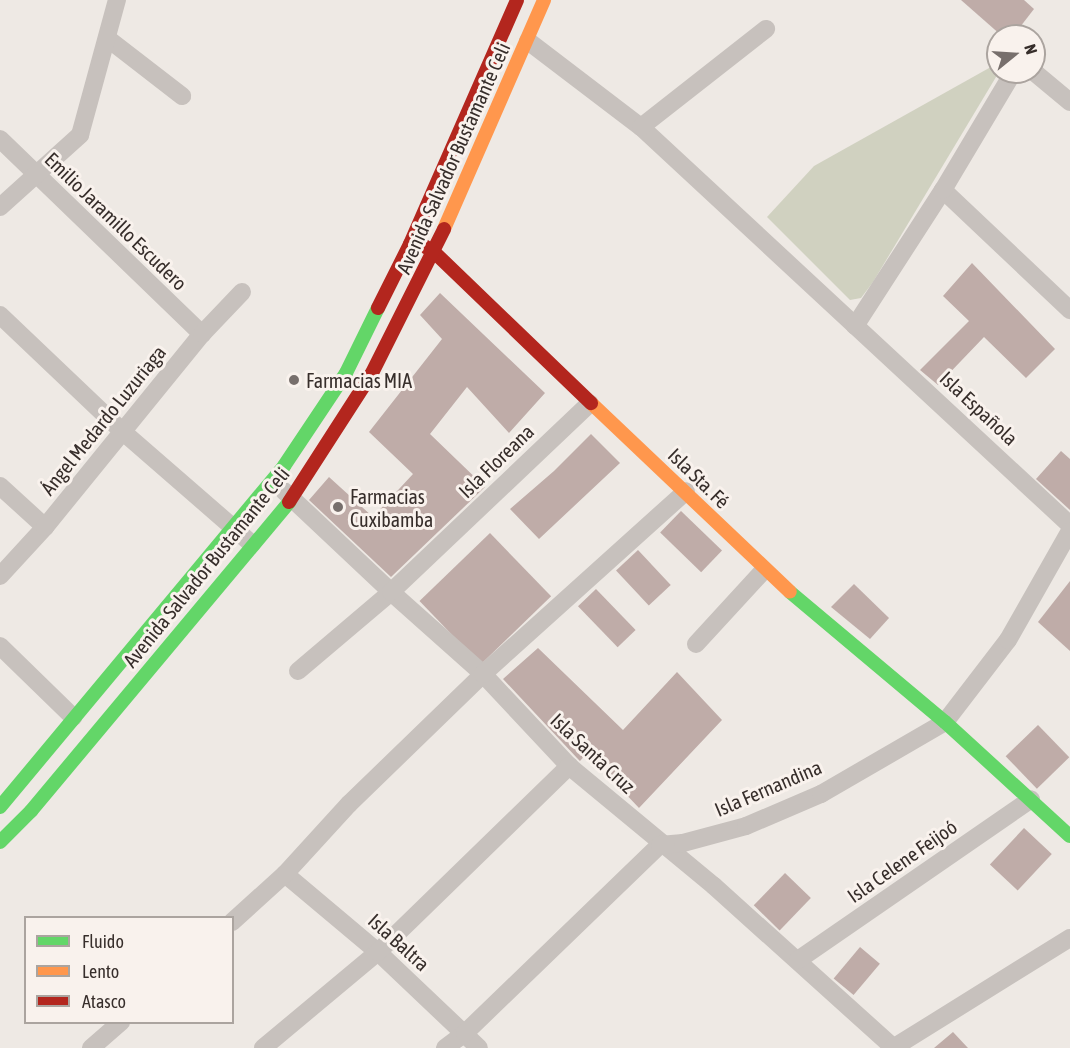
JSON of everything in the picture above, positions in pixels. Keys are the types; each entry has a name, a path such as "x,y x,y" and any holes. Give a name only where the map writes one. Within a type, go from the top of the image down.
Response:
{"main road":[{"name":"Avenida Salvador Bustamante Celi","path":"4,795 73,717 273,480 346,373 413,240 518,0"},
{"name":"Avenida Salvador Bustamante Celi","path":"0,842 31,811 252,544 292,499 372,373 434,252 544,0"},
{"name":"Isla Sta. Fé","path":"413,240 434,252 590,403 686,491 764,570 945,722 1070,836"}],"street":[{"path":"0,207 80,135 117,0"},
{"path":"641,127 766,29"},
{"path":"107,38 182,96"},
{"name":"Isla Española","path":"528,41 641,127 1070,525"},
{"path":"1046,82 1070,102"},
{"path":"855,326 943,190 1006,84"},
{"name":"Emilio Jaramillo Escudero","path":"0,139 202,334"},
{"path":"943,190 1070,310"},
{"name":"Ángel Medardo Luzuriaga","path":"0,576 45,527 202,334 242,292"},
{"path":"0,315 122,431 252,544"},
{"name":"Isla Floreana","path":"298,671 391,592 590,403"},
{"name":"Isla Santa Cruz","path":"273,480 391,592 483,674 569,766 660,845 714,886 893,1048"},
{"path":"0,486 45,527"},
{"path":"234,920 285,874 349,804 483,674 686,491"},
{"name":"Isla Fernandina","path":"660,845 683,843 746,826 821,794 945,722 1008,640 1070,531"},
{"path":"696,644 764,570"},
{"path":"0,646 73,717"},
{"path":"263,1048 378,952 569,766"},
{"path":"4,795 31,811"},
{"name":"Isla Celene Feijoó","path":"798,960 1031,800"},
{"path":"445,1048 465,1033 660,845"},
{"name":"Isla Baltra","path":"285,874 378,952 479,1048"},
{"path":"893,1048 1070,938"},
{"path":"91,1048 120,1024"}],"green space":[{"path":"986,70 986,84 992,84 873,282 861,298 850,300 767,217 814,166"}],"building":[{"path":"961,0 1024,0 1034,9 1022,24 988,24"},
{"path":"972,263 1055,349 1026,378 984,337 938,385 920,370 969,321 943,296"},
{"path":"440,293 545,393 509,433 467,387 430,434 485,487 391,577 309,500 329,477 373,517 413,474 369,432 442,339 420,315"},
{"path":"591,434 620,463 539,539 510,509 554,471"},
{"path":"1061,451 1070,459 1070,510 1036,479"},
{"path":"681,511 722,551 701,572 660,533"},
{"path":"490,533 551,596 481,664 420,601"},
{"path":"638,550 671,585 649,606 616,570"},
{"path":"1070,581 1070,651 1038,622"},
{"path":"854,584 889,618 870,639 831,607"},
{"path":"596,589 636,630 618,647 578,606"},
{"path":"538,648 623,730 677,672 722,720 639,808 587,753 580,761 503,679"},
{"path":"1038,725 1069,757 1037,789 1006,756"},
{"path":"1024,828 1052,854 1018,890 990,865"},
{"path":"785,873 811,898 780,930 754,905"},
{"path":"860,947 880,964 854,995 834,978"},
{"path":"953,1032 968,1048 934,1048"}],"traffic: fast":[{"path":"0,807 284,466 346,373 378,308"},
{"path":"0,842 31,811 289,502"},
{"path":"790,592 945,722 1070,836"}],"traffic: slow":[{"path":"444,229 544,0"},
{"path":"591,403 790,592"}],"traffic: jam":[{"path":"378,308 410,244 517,0"},
{"path":"289,502 372,373 444,229"},
{"path":"421,244 434,252 591,403"}],"place":[{"name":"Farmacias MIA","path":"294,380"},
{"name":"Farmacias Cuxibamba","path":"338,507"}]}
